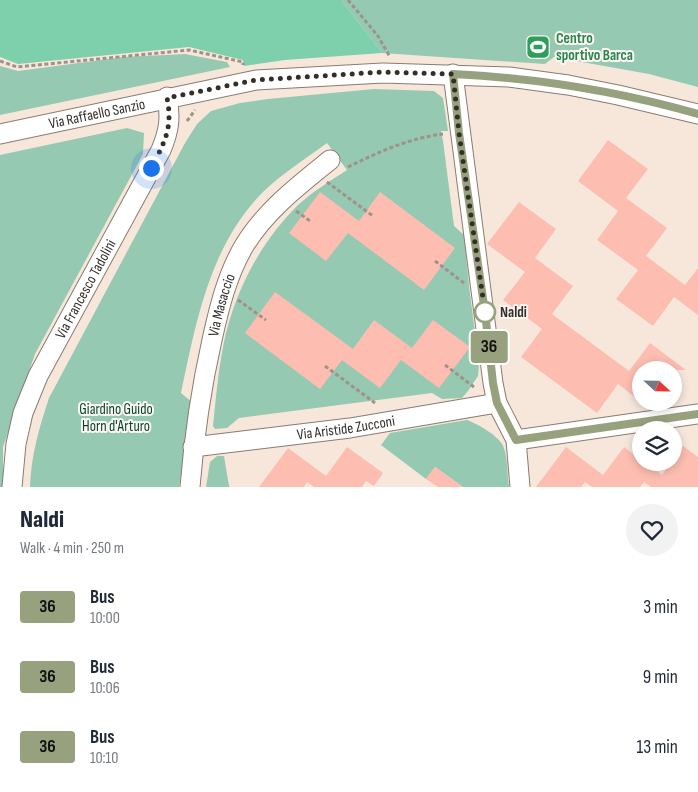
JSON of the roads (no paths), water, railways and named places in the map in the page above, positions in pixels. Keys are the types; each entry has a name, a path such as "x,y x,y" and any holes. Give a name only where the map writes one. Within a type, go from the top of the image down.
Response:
{"street":[{"name":"Via Raffaello Sanzio","path":"0,134 256,80 383,72 509,77 627,96 698,114"},
{"path":"453,74 459,133 485,312 493,383 497,403 516,440 520,487"},
{"name":"Via Francesco Tadolini","path":"12,487 16,444 26,405 38,376 166,137 170,120 167,98"},
{"name":"Via Masaccio","path":"190,487 202,381 222,299 240,254 262,222 291,191 330,160"},
{"name":"Via Aristide Zucconi","path":"193,448 350,428 497,403"},
{"path":"516,440 698,414"}],"place":[{"name":"Centro sportivo Barca","path":"538,47"},
{"name":"Naldi","path":"485,312"}],"park label":[{"name":"Giardino Guido Horn d'Arturo","path":"116,418"}]}
